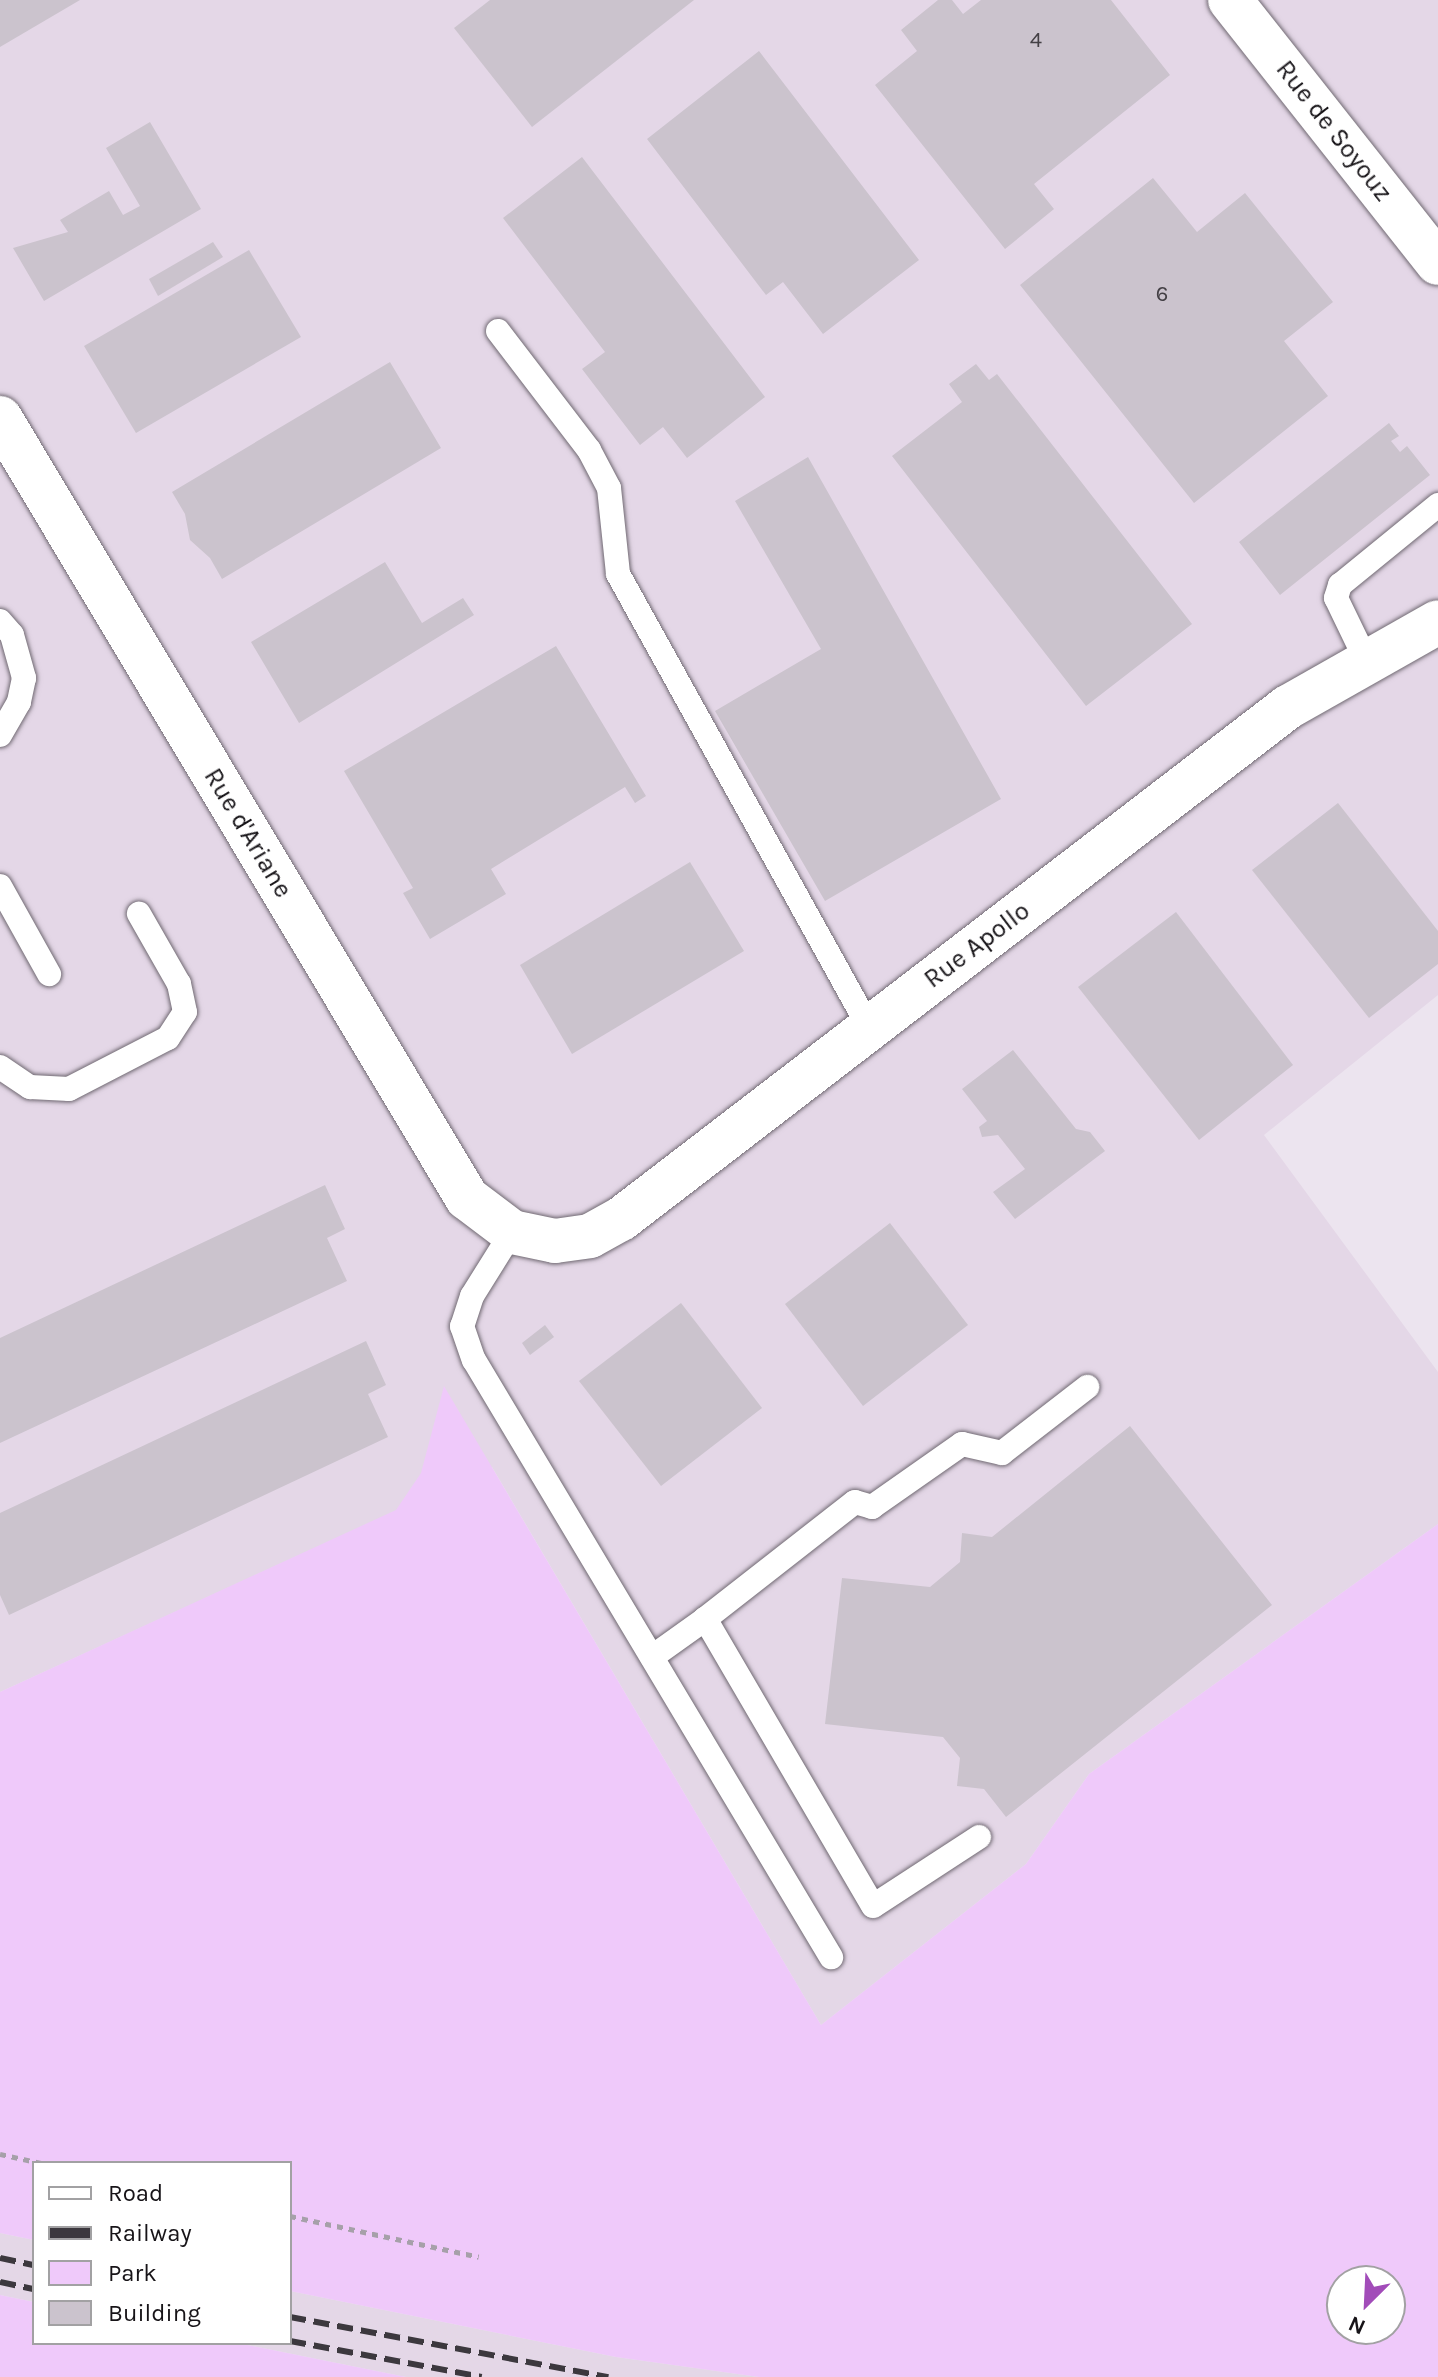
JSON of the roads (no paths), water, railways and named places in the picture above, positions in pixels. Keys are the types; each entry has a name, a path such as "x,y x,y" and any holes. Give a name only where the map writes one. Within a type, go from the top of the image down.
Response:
{"street":[{"name":"Rue de Soyouz","path":"1230,0 1438,263"},
{"name":"Rue d'Ariane","path":"0,418 14,474 467,1198 512,1232"},
{"name":"Rue Apollo","path":"512,1232 555,1241 590,1236 621,1219 1288,707 1366,660 1438,622"}],"lane":[{"path":"498,331 596,463 609,488 618,574 869,1027"},
{"path":"1366,660 1336,598 1340,585 1438,505"},
{"path":"0,621 12,635 24,678 19,702 0,735"},
{"path":"0,886 49,974"},
{"path":"0,1067 30,1087 69,1089 168,1038 185,1012 179,984 139,914"},
{"path":"512,1232 472,1296 462,1326 474,1360 831,1957"},
{"path":"652,1657 855,1502 872,1507 962,1444 1002,1453 1087,1387"},
{"path":"705,1619 873,1906 979,1837"}],"railway":[{"path":"0,2258 32,2265"},
{"path":"0,2282 32,2289"},
{"path":"292,2317 608,2377"},
{"path":"292,2341 482,2377"}]}
